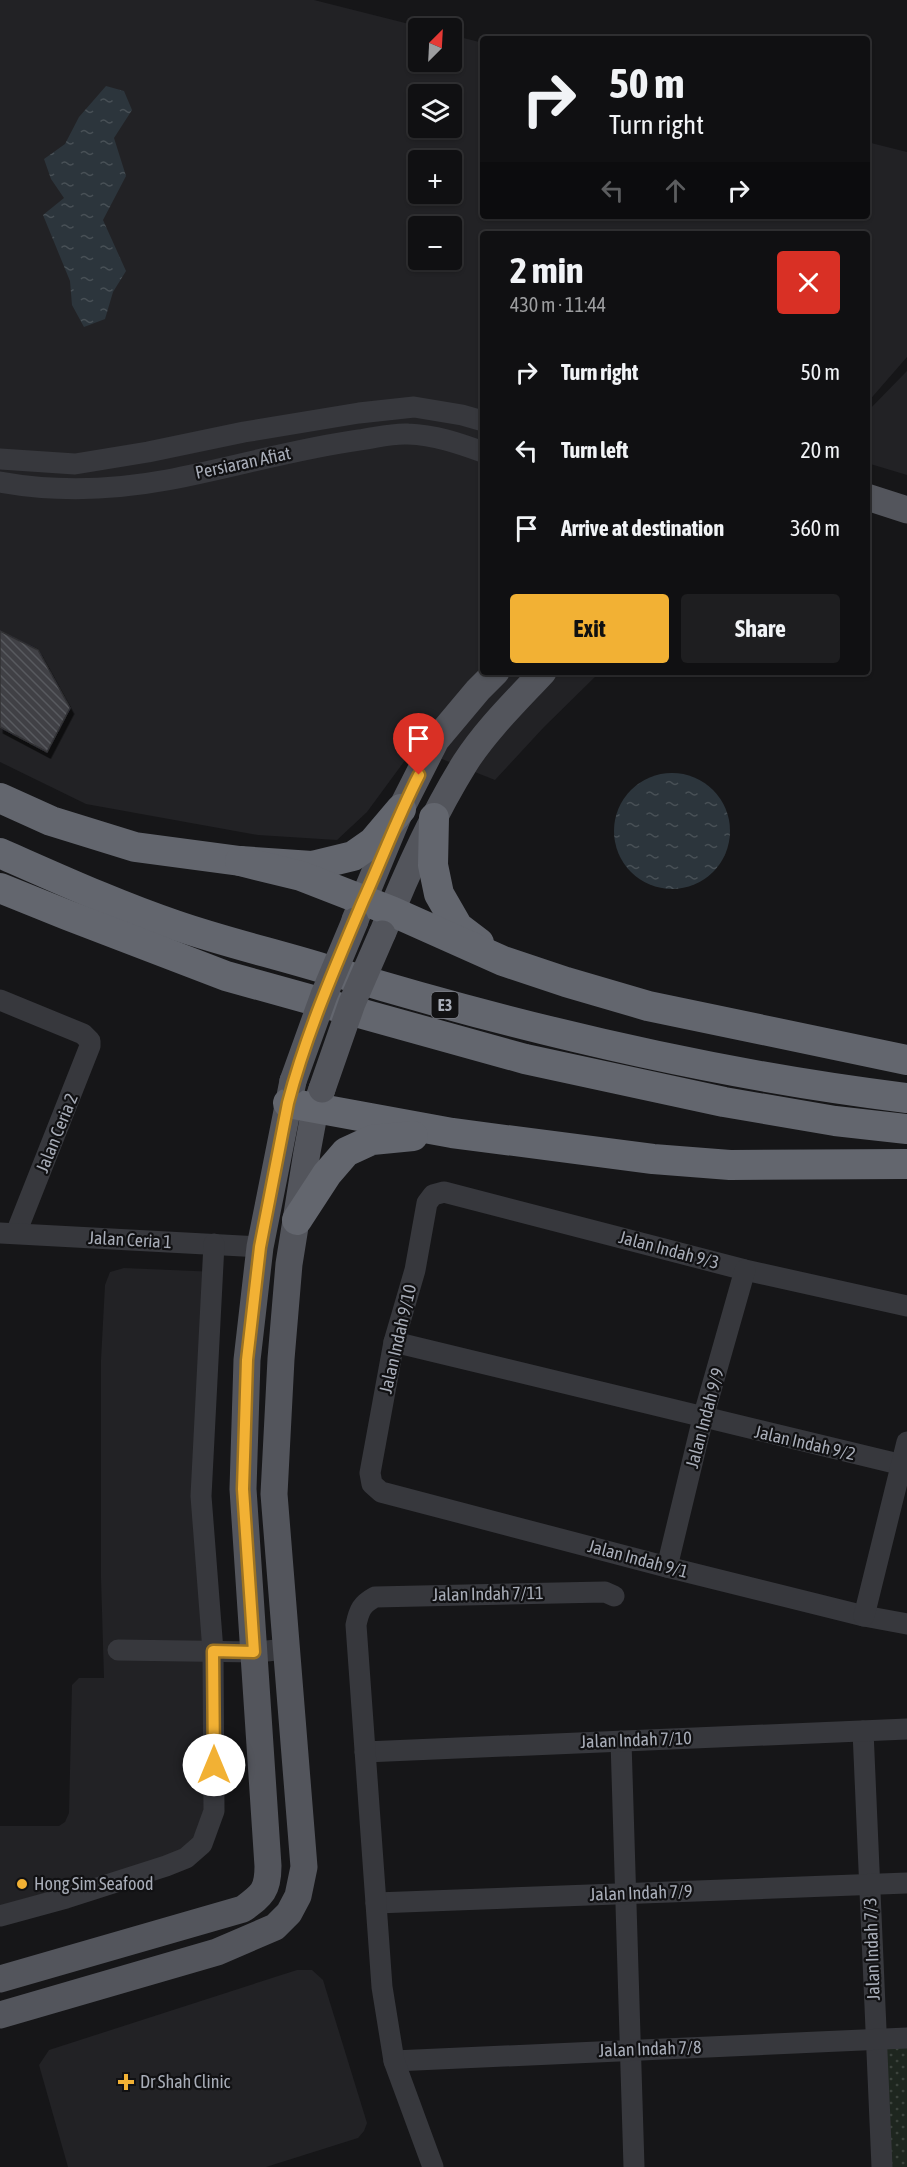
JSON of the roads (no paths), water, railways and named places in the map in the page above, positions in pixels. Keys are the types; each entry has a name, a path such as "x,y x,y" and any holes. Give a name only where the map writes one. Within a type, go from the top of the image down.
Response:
{"highway":[{"path":"0,798 51,821 135,847 240,861 312,866 353,856 373,842 401,809"},
{"path":"434,818 433,865 439,894 459,927 503,961"},
{"name":"E3","path":"0,853 175,925 428,1000 710,1068 821,1088 907,1098"},
{"path":"240,861 301,876 359,911 386,923 566,982 648,1006 907,1060"},
{"name":"E3","path":"0,888 226,976 525,1059 724,1102 835,1121 907,1129"},
{"path":"305,1096 452,1133 653,1159 730,1165 907,1164"},
{"path":"297,1220 327,1174 346,1152 372,1140 452,1133"}],"main road":[{"path":"870,500 907,510"},
{"path":"0,1979 243,1909 260,1897 268,1885 243,1489 247,1360 260,1247 305,1096 324,995 401,809 436,740 493,675"},
{"path":"0,2015 217,1952 275,1926 289,1913 298,1896 304,1867 274,1494 285,1311 289,1264 297,1220 305,1096 352,1003 434,818 466,761 503,715 540,675"}],"street":[{"name":"Persiaran Afiat","path":"0,459 75,464 147,453 244,432 359,412 414,407 480,420"},
{"path":"426,436 432,411"},
{"name":"Persiaran Afiat","path":"0,482 22,486 88,489 167,480 258,458 340,442 406,434 448,439 480,451"},
{"name":"Jalan Ceria 2","path":"0,1000 83,1034 90,1041 90,1051 8,1233"},
{"name":"Jalan Indah 9/3","path":"433,1196 444,1192 745,1270 907,1306"},
{"name":"Jalan Indah 9/10","path":"372,1484 370,1473 394,1342 415,1270 427,1203 433,1196"},
{"name":"Jalan Ceria 1","path":"8,1233 260,1247"},
{"path":"0,1916 186,1858 202,1844 214,1810 213,1651 201,1496 214,1244"},
{"name":"Jalan Indah 9/9","path":"668,1567 703,1419 745,1270"},
{"name":"Jalan Indah 9/2","path":"394,1342 703,1419 904,1466"},
{"path":"864,1616 904,1466 907,1442"},
{"name":"Jalan Indah 9/1","path":"372,1484 381,1492 668,1567 864,1616 907,1624"},
{"name":"Jalan Indah 7/11","path":"365,1752 356,1625 358,1613 363,1604 375,1597 388,1596 605,1592 614,1596"},
{"path":"118,1650 254,1652 286,1649"},
{"name":"Jalan Indah 7/10","path":"365,1752 907,1729"},
{"name":"Jalan Indah 7/3","path":"863,1731 882,2167"},
{"path":"621,1741 634,2167"},
{"path":"365,1752 382,1987 394,2061 434,2167"},
{"name":"Jalan Indah 7/9","path":"375,1903 907,1883"},
{"name":"Jalan Indah 7/8","path":"394,2061 907,2038"}],"water":[{"path":"106,86 124,91 132,110 114,138 126,176 103,220 126,271 113,292 105,319 84,327 72,305 70,281 43,215 64,198 51,179 44,159 65,144 79,117"},
{"path":"672,773 694,778 713,790 725,809 730,831 725,853 713,872 694,884 672,889 650,884 631,872 619,853 614,831 619,809 631,790 650,778"}],"place":[{"name":"Hong Sim Seafood","path":"22,1884"},
{"name":"Dr Shah Clinic","path":"126,2082"}]}
